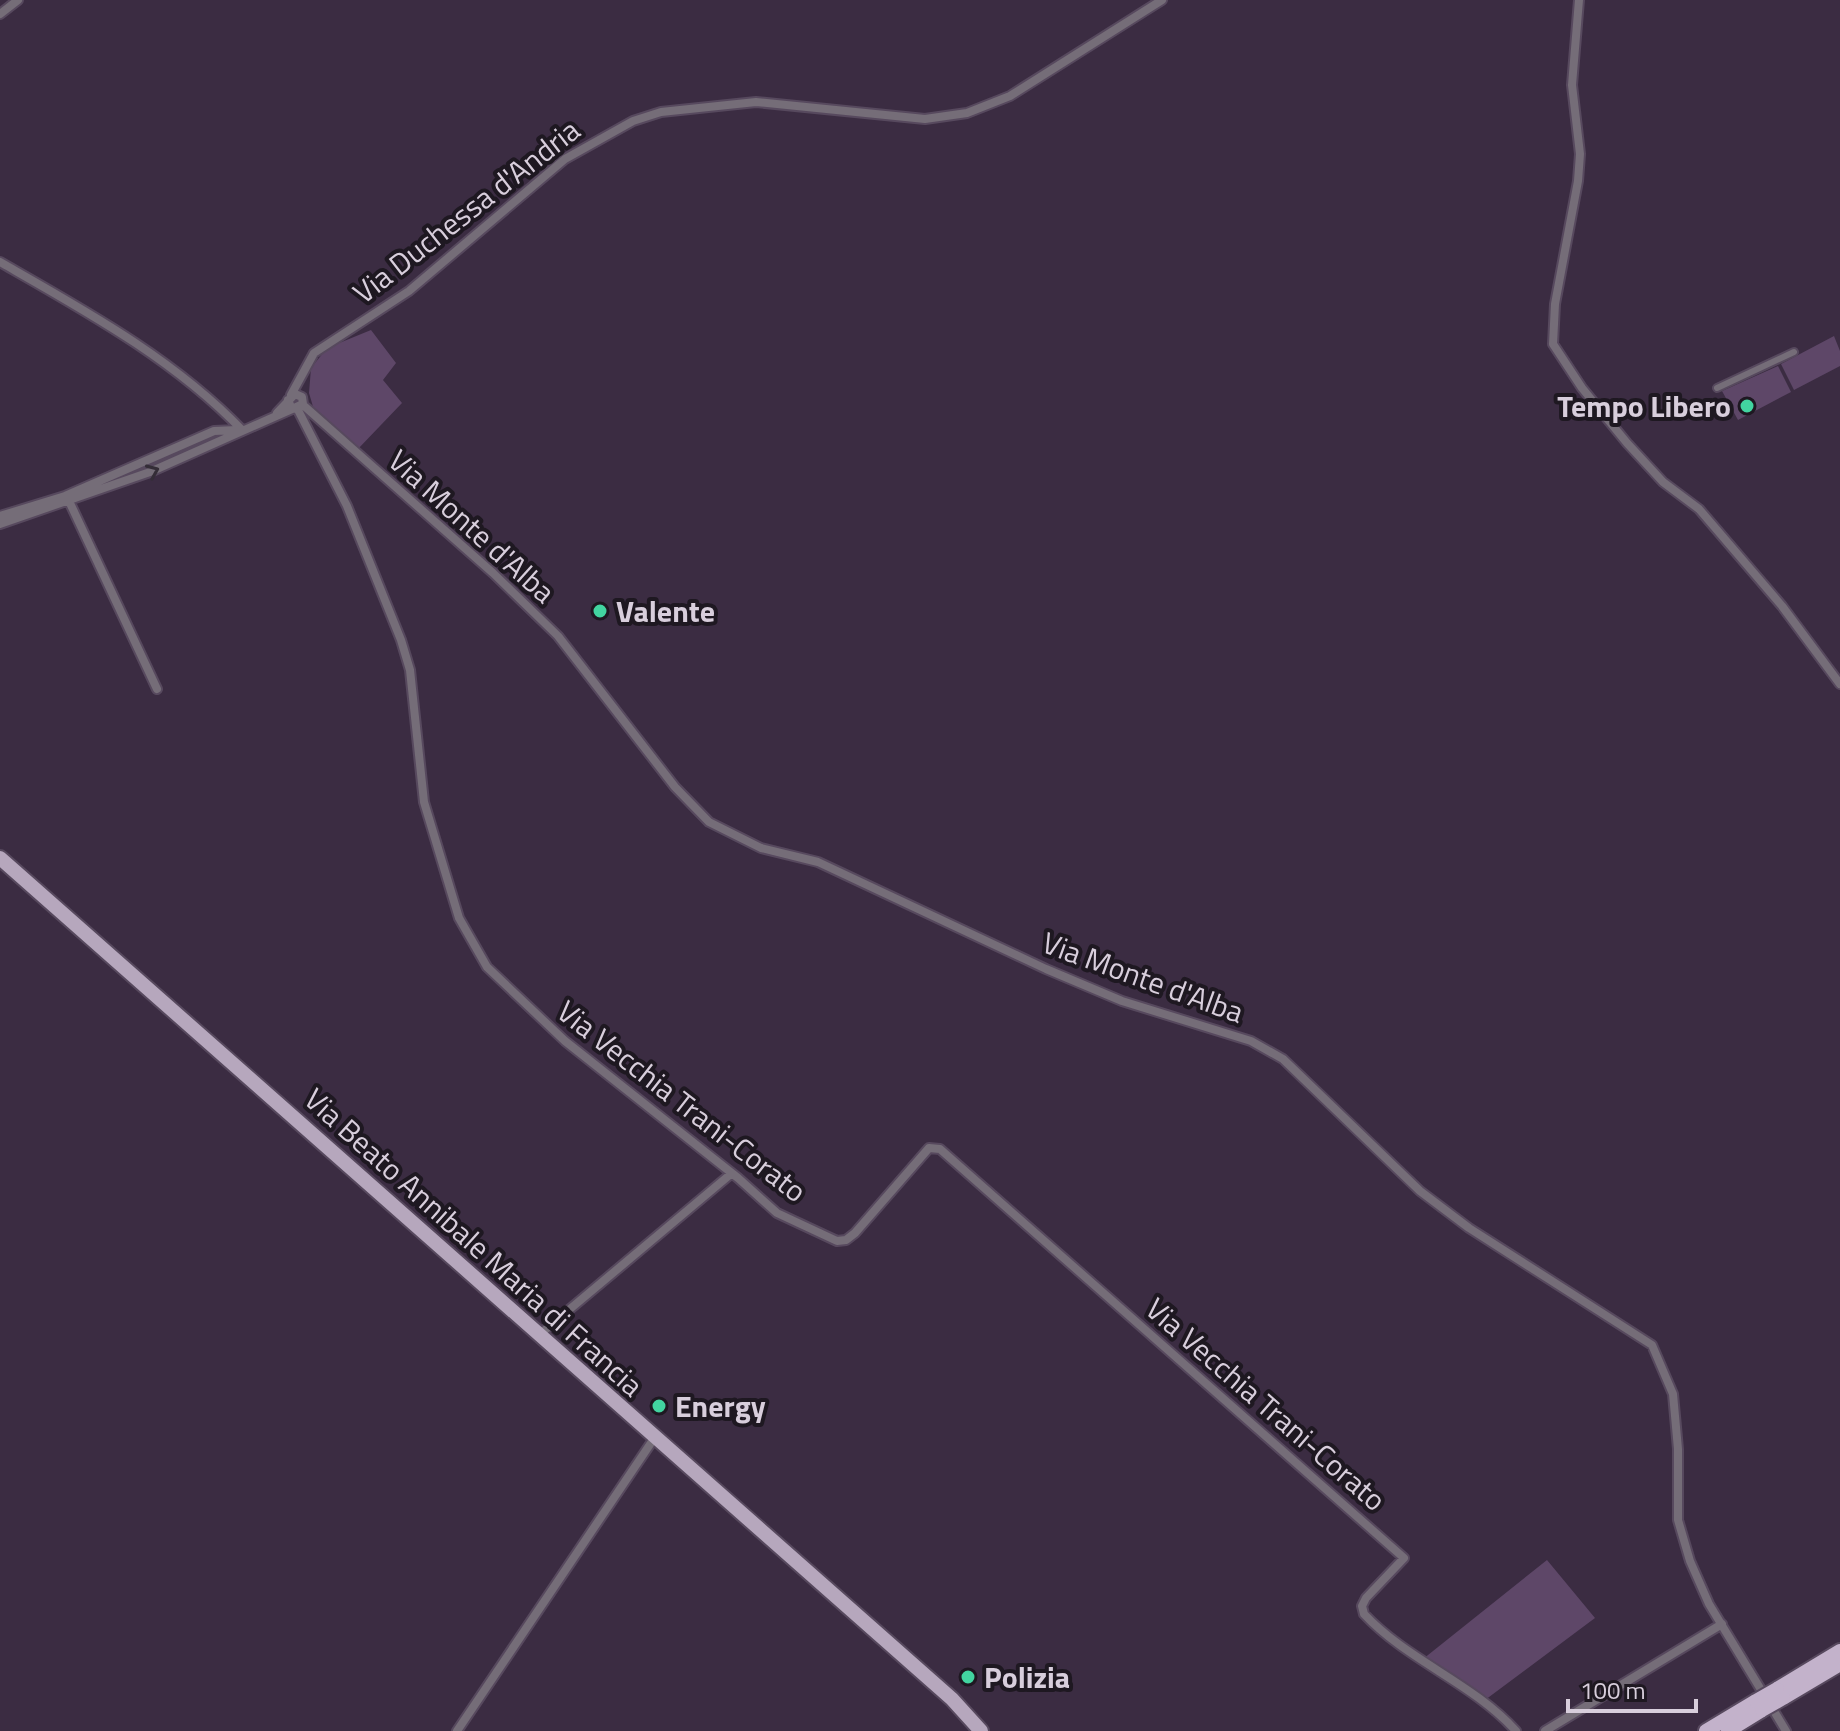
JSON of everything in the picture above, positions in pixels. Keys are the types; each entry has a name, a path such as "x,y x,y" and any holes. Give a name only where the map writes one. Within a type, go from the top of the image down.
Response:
{"highway":[{"path":"1706,1731 1759,1706 1840,1651"},
{"path":"1780,1693 1840,1664"},
{"path":"1728,1731 1759,1706"}],"main road":[{"name":"Via Beato Annibale Maria di Francia","path":"0,858 952,1699 981,1731"}],"street":[{"path":"0,14 18,0"},
{"name":"Via Duchessa d'Andria","path":"275,415 290,398 305,367 329,343 409,291 565,159 633,121 661,112 756,102 925,119 967,113 1010,96 1162,0"},
{"path":"1579,0 1572,85 1580,154 1578,181 1555,304 1553,344 1582,388 1627,443 1663,482 1699,509 1782,606 1840,684"},
{"path":"0,262 79,307 182,377 242,430"},
{"path":"1717,388 1794,352"},
{"path":"299,405 305,367"},
{"path":"290,398 299,405"},
{"path":"290,398 299,405"},
{"name":"Via Duchessa d'Andria","path":"0,524 150,472 299,405"},
{"name":"Via Monte d'Alba","path":"299,405 493,573 558,636 675,787 709,822 761,848 818,862 1046,969 1122,1001 1251,1041 1283,1059 1432,1200 1469,1228 1652,1345 1673,1394 1678,1449 1678,1520 1690,1561 1722,1624 1786,1731"},
{"name":"Via Vecchia Trani-Corato","path":"299,405 312,440 347,506 401,640 410,670 424,802 459,918 487,967 530,1011 732,1173 777,1213 837,1241 846,1240 929,1148 940,1149 1404,1558 1362,1606 1370,1621 1421,1662 1483,1702 1516,1731"},
{"path":"312,440 320,424"},
{"path":"67,499 157,689"},
{"name":"Via Duchessa d'Andria","path":"0,516 67,499"},
{"path":"539,1335 732,1173"},
{"path":"457,1731 655,1437"},
{"path":"1545,1731 1722,1624"}],"shaded area":[{"path":"371,330 396,363 383,380 402,403 357,450 314,410 309,393 311,368 327,348"},
{"name":"Tempo Libero","path":"1834,336 1840,351 1840,366 1794,390 1781,364"},
{"name":"Tempo Libero","path":"1778,366 1791,392 1738,420 1722,391"},
{"path":"1547,1560 1595,1618 1485,1700 1423,1659"}],"place":[{"name":"Tempo Libero","path":"1747,406"},
{"name":"Valente","path":"600,611"},
{"name":"Energy","path":"659,1406"},
{"name":"Polizia","path":"968,1677"}]}
